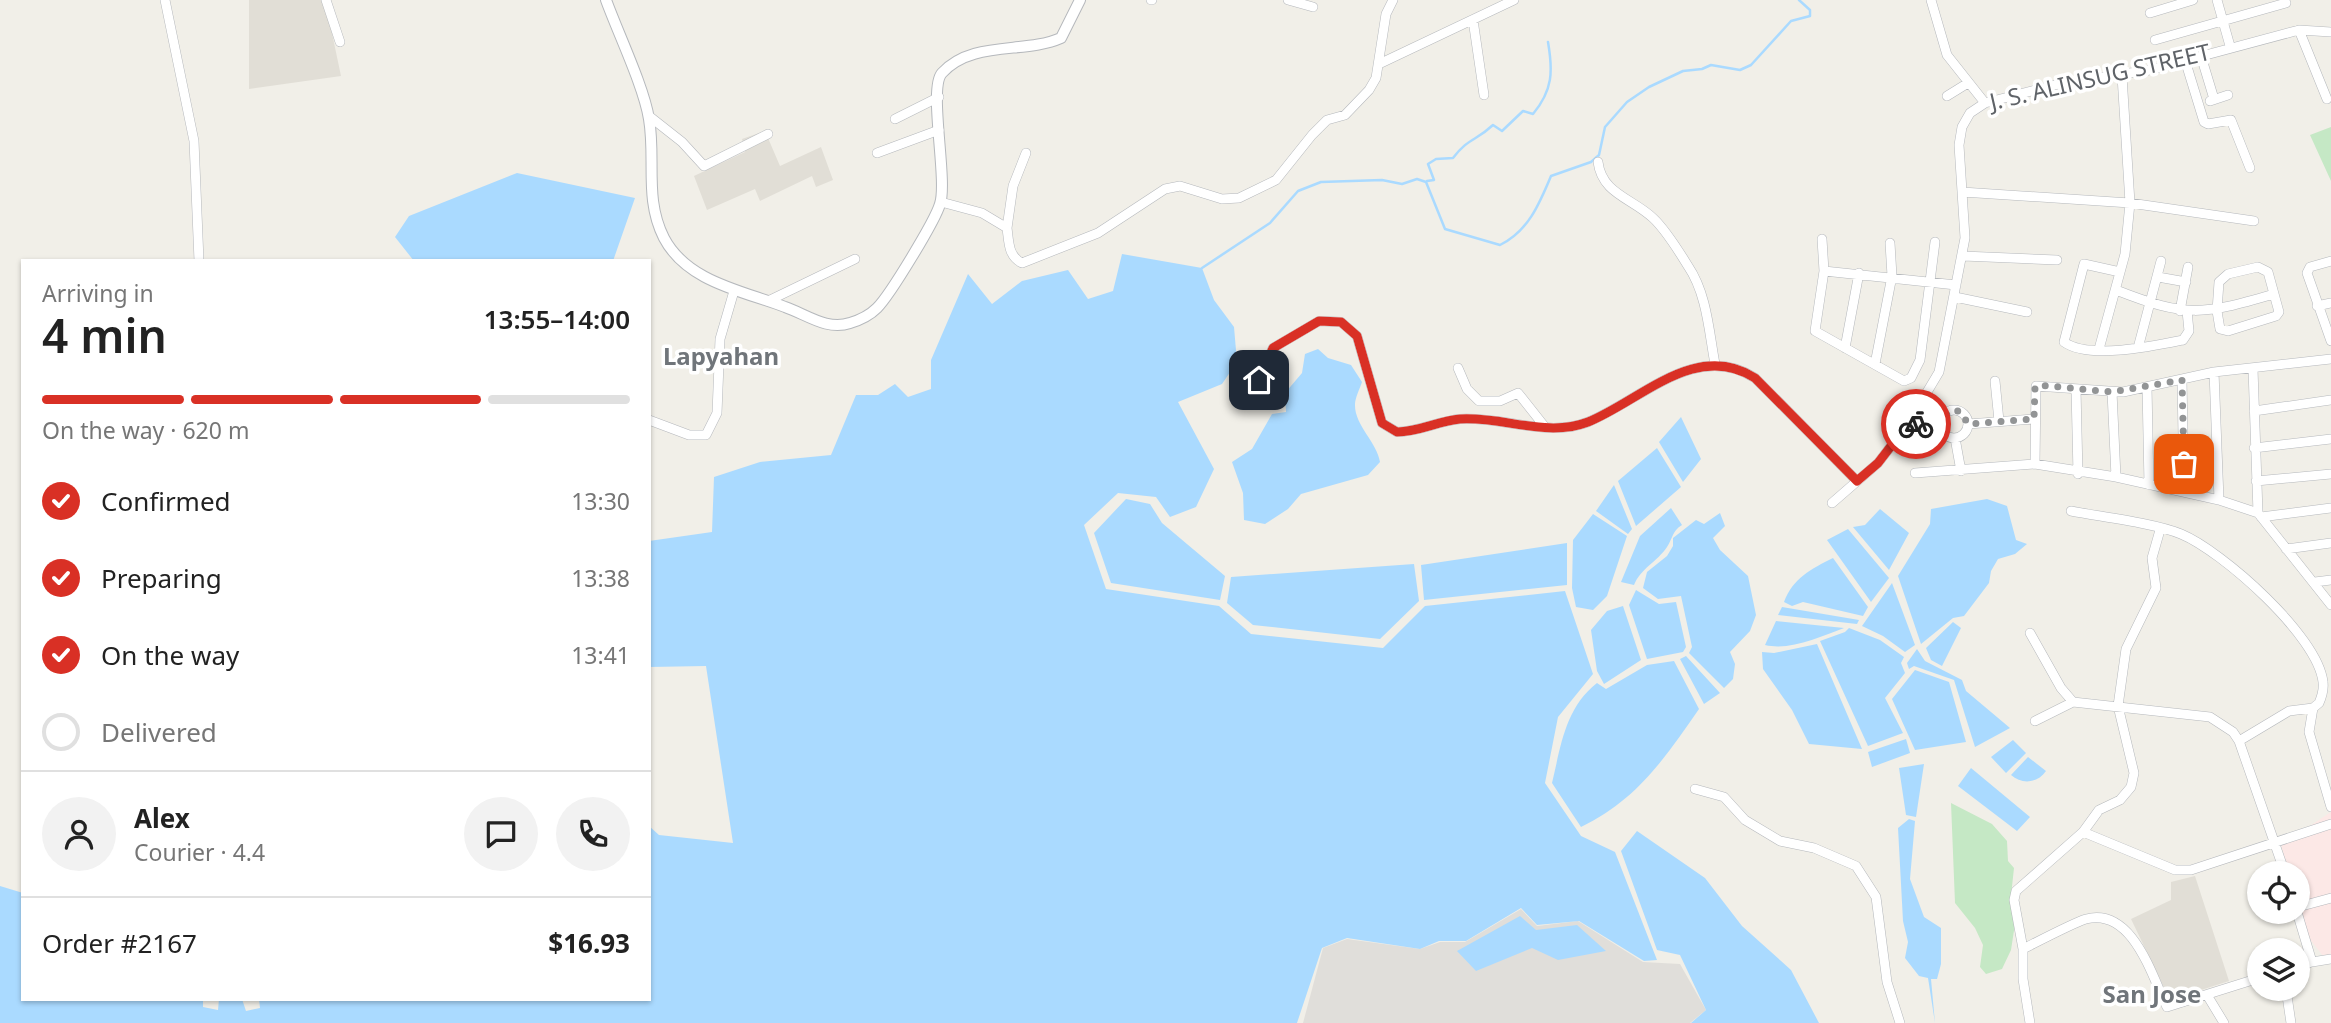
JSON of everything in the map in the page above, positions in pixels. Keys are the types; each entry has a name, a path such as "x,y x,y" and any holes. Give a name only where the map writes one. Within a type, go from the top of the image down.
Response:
{"street":[{"path":"165,0 194,141 199,259"},
{"path":"326,0 340,41"},
{"path":"606,0 649,116 651,203 664,238 685,264 734,291 835,326 864,317 878,307 932,223 941,202 939,77 962,58 1025,44 1050,43 1061,38 1080,0"},
{"path":"1288,0 1313,7"},
{"path":"1026,153 1013,186 1007,228 1014,259 1022,263 1098,233 1165,189 1181,186 1222,199 1239,198 1258,191 1276,180 1327,120 1345,115 1359,103 1376,78 1386,14 1393,0"},
{"path":"1379,64 1514,0"},
{"path":"1931,0 1944,48 1985,103"},
{"path":"2150,13 2193,0"},
{"path":"2217,0 2230,46"},
{"path":"2155,40 2224,23 2286,3"},
{"path":"1472,20 1484,95"},
{"path":"2299,30 2326,99"},
{"name":"J. S. ALINSUG STREET","path":"1832,503 1878,463 1908,424 1939,372 1963,256 1965,217 1960,135 1970,113 1985,103 2063,83 2122,76 2299,30 2331,32"},
{"path":"2201,56 2212,100 2228,95"},
{"path":"2185,60 2204,122 2208,124 2230,119 2250,168"},
{"path":"2099,349 2120,272 2130,203 2122,76"},
{"path":"1947,96 1968,83"},
{"path":"895,119 939,97"},
{"path":"649,116 682,142 704,166 768,134"},
{"path":"877,153 939,130"},
{"path":"1598,163 1602,179 1608,187 1654,219 1693,274 1702,296 1715,364"},
{"path":"1962,192 2130,203 2254,221"},
{"path":"941,202 982,213 1007,228"},
{"path":"1822,239 1824,271 1815,331 1904,381 1911,379 1920,360 1935,242"},
{"path":"1875,365 1892,276 1890,243"},
{"path":"1963,256 2057,260"},
{"path":"768,301 855,258"},
{"path":"2138,348 2161,261"},
{"path":"2331,261 2308,270 2317,306 2331,341"},
{"path":"2120,272 2091,264 2081,269 2063,339 2068,345 2099,349 2138,348 2183,340 2189,331 2183,311 2188,267"},
{"path":"2262,268 2268,272 2278,312 2272,320 2228,331 2218,325 2217,311 2219,282 2228,274 2262,268"},
{"path":"1824,271 1892,276 1956,285"},
{"path":"1845,348 1859,273"},
{"path":"2158,276 2186,282"},
{"path":"2116,290 2183,311 2217,311 2274,294"},
{"path":"651,421 689,435 706,436 717,413 720,339 734,291"},
{"path":"1955,297 2027,312"},
{"path":"2317,306 2331,303"},
{"path":"1259,380 1273,348 1319,321 1333,320 1349,327 1357,336 1382,423 1389,429 1404,432 1461,419 1545,427 1586,423 1642,390 1715,364 1741,369 1755,378 1857,481"},
{"path":"2035,464 2035,388 2038,385 2112,392 2214,372 2331,359"},
{"path":"1458,368 1467,389 1479,401 1500,401 1518,393 1545,427"},
{"path":"2253,369 2254,448 2259,515 2331,605"},
{"path":"2214,372 2219,500"},
{"path":"2182,380 2184,492"},
{"path":"1995,382 1999,421"},
{"path":"2147,387 2149,485"},
{"path":"2076,388 2078,474"},
{"path":"2112,392 2116,477"},
{"path":"2254,411 2331,400"},
{"path":"1954,410 1961,412 1968,424 1966,431 1955,438 1948,436 1941,425 1942,418 1954,410"},
{"path":"1968,424 2034,419"},
{"path":"1908,424 1941,425"},
{"path":"1955,438 1961,471"},
{"path":"2254,448 2331,439"},
{"path":"1915,473 2035,464 2078,474 2116,477 2184,492 2219,500 2259,515 2331,508"},
{"path":"2256,481 2331,474"},
{"path":"2071,511 2178,533 2202,544 2234,568 2280,612 2320,671 2323,692 2313,708 2309,732 2331,807"},
{"path":"2030,1023 2022,979 2023,950 2014,900 2016,891 2083,832 2099,810 2120,800 2131,788 2134,773 2118,706 2126,649 2156,589 2152,558 2160,530"},
{"path":"2286,549 2331,543"},
{"path":"2315,582 2331,580"},
{"path":"2030,633 2061,688 2073,702"},
{"path":"2035,721 2073,702 2210,717 2233,732 2239,741 2281,861"},
{"path":"2239,741 2290,711 2313,708"},
{"path":"1695,789 1724,797 1745,820 1780,841 1814,848 1856,866 1876,897 1886,982 1900,1023"},
{"path":"2083,832 2175,870 2191,870 2219,863 2274,840 2331,824"},
{"path":"2310,905 2331,898"},
{"path":"2023,950 2087,919 2104,919 2126,930 2134,940 2167,1007 2247,982"},
{"path":"2301,924 2312,962 2331,959"},
{"path":"2207,995 2224,1023"},
{"path":"2288,1001 2291,1023"}],"shaded area":[{"path":"249,0 325,0 341,76 249,89"},
{"path":"765,131 780,166 821,147 833,180 816,187 812,176 760,201 755,189 707,210 694,176 745,152 742,139"},
{"path":"2331,812 2331,955 2323,956 2309,938 2305,924 2310,924 2310,861 2286,861 2281,845"},
{"path":"2195,876 2229,981 2170,1000 2131,919 2171,900 2171,882"},
{"path":"1521,909 1537,926 1578,921 1643,962 1680,964 1706,1010 1690,1023 1303,1023 1323,948 1347,939 1420,949 1440,942 1465,942"}],"green space":[{"path":"2331,127 2331,181 2310,135"},
{"path":"1951,803 1992,824 2007,841 2008,861 2014,868 2010,905 2015,924 2011,950 2002,969 1986,974 1980,967 1983,945 1975,928 1955,903"}],"water":[{"path":"517,173 635,198 614,259 412,259 395,237 409,216"},
{"path":"1122,254 1202,268 1214,300 1234,327 1237,362 1222,384 1178,402 1214,469 1196,507 1170,517 1156,497 1118,493 1084,525 1106,589 1219,606 1251,634 1383,648 1425,606 1565,591 1593,674 1558,717 1545,783 1581,836 1615,852 1657,960 1644,961 1579,921 1537,925 1521,908 1466,941 1439,941 1420,949 1347,938 1322,948 1297,1023 0,1023 0,886 21,892 21,1001 203,1001 203,1007 218,1010 219,1001 243,1001 246,1011 260,1008 259,1001 651,1001 651,828 659,835 733,843 706,666 651,667 651,541 712,532 714,477 760,462 831,455 856,395 878,395 895,384 908,397 931,389 931,360 968,274 992,304 1022,281 1068,270 1088,299 1113,291"},
{"path":"1318,349 1328,358 1351,365 1362,382 1355,402 1356,412 1380,462 1368,475 1301,494 1288,509 1265,524 1244,520 1243,493 1232,462 1252,449 1272,414 1286,412 1285,393 1302,373 1305,354"},
{"path":"1681,417 1701,459 1683,482 1659,442"},
{"path":"1657,448 1681,487 1636,526 1618,481"},
{"path":"1614,485 1632,529 1628,534 1596,511"},
{"path":"1126,499 1150,504 1162,523 1225,576 1220,600 1111,583 1094,533"},
{"path":"1987,499 2007,506 2016,540 2027,544 2015,554 1998,559 1991,571 1989,583 1964,616 1953,618 1921,644 1898,576 1930,524 1931,509"},
{"path":"1671,508 1682,525 1634,585 1621,582 1640,536"},
{"path":"1880,509 1909,533 1889,570 1853,527 1865,525"},
{"path":"1720,513 1725,526 1713,538 1720,550 1748,576 1756,615 1750,631 1730,652 1735,664 1733,679 1724,688 1689,653 1692,647 1681,596 1658,599 1643,588 1647,572 1667,556 1673,546 1673,538 1696,520 1704,524"},
{"path":"1593,514 1627,536 1607,596 1593,610 1576,607 1572,588 1573,540"},
{"path":"1848,529 1889,578 1871,602 1827,540"},
{"path":"1567,543 1567,585 1424,600 1421,565"},
{"path":"1833,558 1868,607 1863,616 1803,602 1792,606 1784,602 1798,580"},
{"path":"1414,564 1419,601 1380,639 1253,625 1227,603 1231,577"},
{"path":"1892,583 1915,645 1905,652 1883,636 1862,626"},
{"path":"1636,590 1659,604 1676,602 1686,647 1683,652 1647,659 1629,605"},
{"path":"1623,606 1641,660 1604,684 1597,671 1591,630 1607,611"},
{"path":"1782,607 1859,620 1857,624 1778,615"},
{"path":"1776,621 1844,628 1795,645 1765,645"},
{"path":"1953,622 1961,628 1942,666 1931,660 1926,648"},
{"path":"1849,628 1880,640 1904,657 1901,663 1905,673 1885,698 1903,733 1868,746 1820,641"},
{"path":"1817,644 1862,749 1809,744 1792,710 1763,669 1762,652 1774,653"},
{"path":"1917,649 1925,661 1962,680 1966,691 2010,728 1975,747 1954,680 1914,666 1909,669 1907,663"},
{"path":"1686,656 1720,693 1704,704 1680,659"},
{"path":"1674,661 1699,709 1661,761 1634,791 1601,816 1581,827 1552,783 1571,716 1586,693 1597,683 1606,689 1647,665"},
{"path":"1915,670 1949,682 1966,742 1915,750 1892,699"},
{"path":"1906,739 1910,753 1872,767 1868,752"},
{"path":"2013,740 2026,753 2006,773 1991,757"},
{"path":"2028,757 2046,771 2043,775 2025,781 2011,775"},
{"path":"1924,764 1916,817 1906,815 1899,768"},
{"path":"1971,768 2030,817 2017,831 1958,786"},
{"path":"1909,819 1915,821 1910,879 1924,917 1941,928 1941,964 1937,979 1931,979 1935,1023 1928,978 1919,976 1905,958 1908,942 1903,921 1898,828"},
{"path":"1637,831 1705,878 1742,926 1791,970 1819,1023 1691,1023 1706,1010 1680,955 1657,950 1621,851"},
{"path":"1520,916 1536,930 1577,925 1606,951 1558,960 1532,948 1476,971 1457,951"}],"waterway":[{"path":"1202,268 1270,223 1298,191 1321,182 1382,180 1402,184 1417,179 1426,182 1445,229 1500,245 1525,225 1537,207 1551,176 1591,162 1599,155 1605,127 1627,102 1649,87 1683,71 1711,65 1740,70 1751,65 1791,21 1810,16 1810,10 1799,0"},
{"path":"1427,181 1434,180 1428,164 1436,159 1453,158 1463,147 1493,125 1502,131 1523,111 1533,114 1540,105 1550,80 1548,42"}],"way so far":[{"path":"1916,424 1941,425 1947,412 1954,410 1966,417 1968,424 2034,419 2035,388 2038,385 2112,392 2182,380 2184,464"}],"district":[{"name":"Lapyahan","path":"721,357"},
{"name":"San Jose","path":"2152,995"}],"route":[{"path":"1259,380 1273,348 1319,321 1333,320 1349,327 1357,336 1368,382 1382,423 1397,432 1461,419 1481,419 1529,427 1562,427 1586,423 1606,414 1642,390 1673,376 1715,364 1741,369 1755,378 1857,481 1878,463 1908,424 1916,424"}]}
